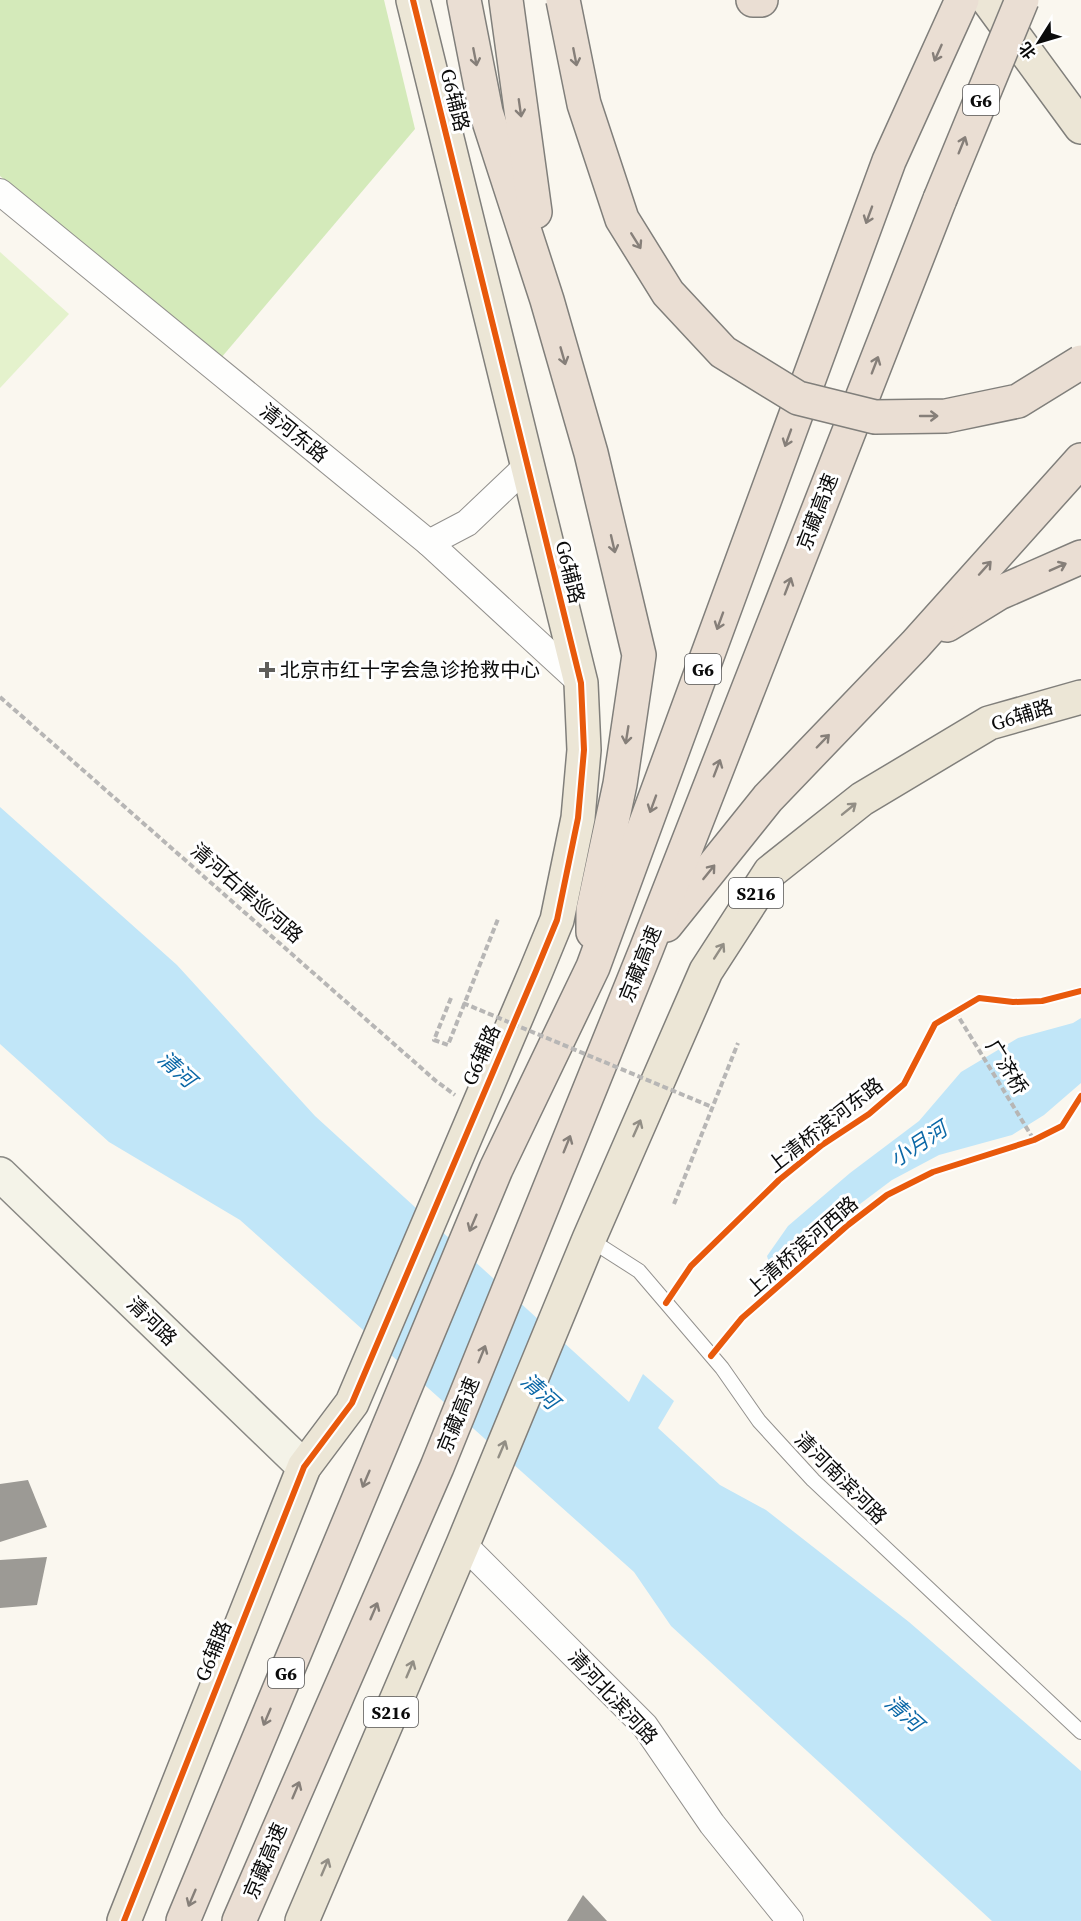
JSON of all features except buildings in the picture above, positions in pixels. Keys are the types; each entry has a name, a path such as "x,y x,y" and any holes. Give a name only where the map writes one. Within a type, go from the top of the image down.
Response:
{"highway":[{"path":"464,0 486,112 547,300 591,453 639,655 620,784 593,910 593,967"},
{"path":"506,0 547,300"},
{"path":"563,0 584,104 622,219 668,293 723,352 798,398 875,417 946,416 1018,401 1081,362"},
{"path":"753,0 761,0"},
{"name":"G6","path":"183,1921 496,1169 593,967 889,160 962,0"},
{"name":"京藏高速","path":"239,1921 436,1467 646,950 940,199 1022,0"},
{"path":"646,950 768,798 915,645 1081,460"},
{"path":"915,645 999,593 1081,557"}],"main road":[{"name":"G6辅路","path":"124,1921 304,1467 352,1403 556,920 578,818 584,750 581,683 413,0"},
{"path":"988,0 1081,127"},
{"name":"G6辅路","path":"463,1544 589,1239 706,971 770,872 862,799 989,723 1081,697"},
{"name":"S216","path":"302,1921 463,1544"}],"street":[{"name":"清河东路","path":"0,192 429,543 581,683"},
{"path":"429,543 467,523 527,466"},
{"name":"清河路","path":"0,1174 304,1467"},
{"name":"清河北滨河路","path":"463,1544 645,1726 712,1824 790,1921"}],"lane":[{"name":"清河南滨河路","path":"589,1239 639,1270 722,1368 759,1421 813,1480 1081,1732"}],"path":[{"path":"451,998 434,1040 448,1045 498,919"},
{"path":"463,1004 712,1107"},
{"path":"945,1017 963,1007"},
{"path":"674,1204 738,1043"},
{"path":"1025,1143 1044,1135"}],"green space":[{"path":"0,0 384,0 415,129 221,358 0,176"},
{"path":"0,252 69,314 0,388"}],"water":[{"name":"清河","path":"0,807 177,965 315,1116 629,1402 643,1374 674,1401 658,1428 720,1485 766,1510 909,1622 1081,1771 1081,1921 992,1921 671,1626 634,1572 240,1220 109,1142 0,1044"},
{"name":"小月河","path":"1081,1018 1081,1083 1044,1115 1012,1135 939,1155 892,1180 832,1225 788,1274 770,1266 767,1256 788,1226 850,1173 919,1121 961,1072 1018,1038 1073,1023"}],"cycle path":[{"path":"124,1921 304,1467 352,1403 557,920 578,818 584,750 581,683 413,0"},
{"name":"上清桥滨河东路","path":"666,1303 691,1266 779,1180 822,1145 869,1114 904,1084 935,1024 979,998 1013,1002 1042,1001 1081,991"},
{"name":"上清桥滨河西路","path":"711,1356 742,1318 848,1225 887,1195 933,1172 1034,1140 1062,1126 1081,1096"}],"place":[{"name":"北京市红十字会急诊抢救中心","path":"267,670"}]}
